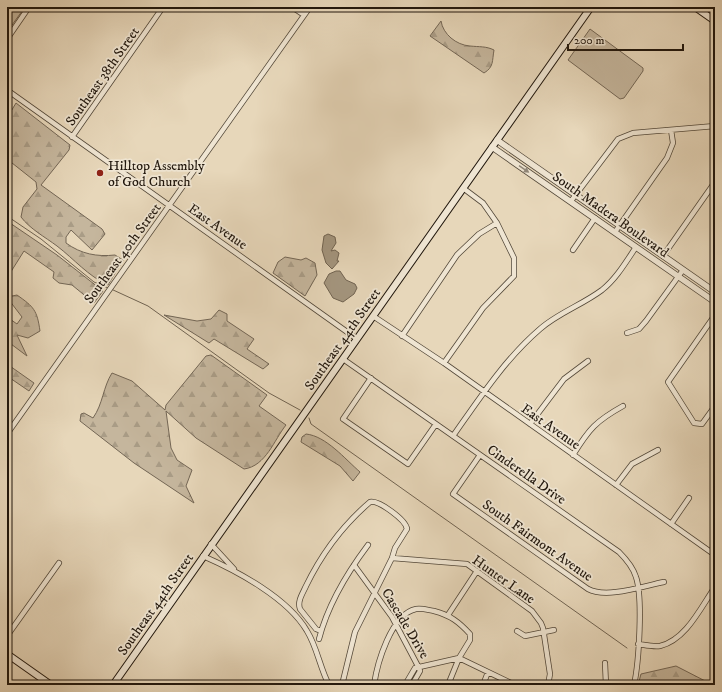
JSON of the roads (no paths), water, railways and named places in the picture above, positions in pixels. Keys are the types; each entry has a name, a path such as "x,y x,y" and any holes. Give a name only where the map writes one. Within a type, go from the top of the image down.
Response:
{"main road":[{"name":"Southeast 44th Street","path":"114,685 211,544 591,7"},
{"path":"696,7 715,21"},
{"path":"7,654 51,685"}],"street":[{"path":"7,38 29,7"},
{"name":"Southeast 38th Street","path":"72,137 163,7"},
{"path":"292,7 304,15"},
{"name":"Southeast 40th Street","path":"7,434 310,7"},
{"name":"East Avenue","path":"7,90 357,339"},
{"path":"571,201 618,139 633,133 715,126"},
{"path":"615,232 668,158 673,143 671,130"},
{"name":"South Madera Boulevard","path":"497,140 715,292"},
{"name":"South Madera Boulevard","path":"492,147 715,302"},
{"path":"663,256 715,182"},
{"path":"444,363 483,308 514,276 514,258 497,222 483,203 463,188"},
{"path":"573,250 595,218"},
{"path":"402,336 460,252 479,234 497,222"},
{"path":"453,436 484,392 533,335 558,316 602,290 622,269 636,247"},
{"path":"627,333 639,329 683,270"},
{"path":"715,315 668,382 690,418 697,425 702,424 715,406"},
{"name":"East Avenue","path":"373,316 444,363 715,555"},
{"name":"Cinderella Drive","path":"343,359 619,552 633,570 639,594 638,664 634,685"},
{"path":"530,424 564,379 588,361"},
{"path":"371,378 343,419 408,464 436,424"},
{"path":"573,455 593,426 623,406"},
{"path":"616,485 632,464 658,450"},
{"name":"South Fairmont Avenue","path":"480,455 453,494 593,591 606,592 631,590 638,587 664,582"},
{"path":"671,524 689,498"},
{"path":"321,631 316,629 300,609 300,600 318,562 330,544 367,504 373,501 380,503 407,526 355,632 342,685"},
{"path":"211,544 235,570 285,606 307,630 329,685"},
{"path":"319,639 334,598 368,545"},
{"path":"203,556 235,570"},
{"name":"Hunter Lane","path":"392,558 412,561 463,563 477,571 532,611 541,623 550,674 548,685"},
{"path":"7,636 59,563"},
{"name":"Cascade Drive","path":"354,565 392,617 419,668 459,658"},
{"path":"448,615 477,571"},
{"path":"638,644 658,646 674,640 692,620 715,587"},
{"path":"374,685 381,654 396,625 401,618 414,609 422,609 448,615 470,634 470,640 459,658 448,685"},
{"path":"517,631 525,636 554,630"},
{"path":"459,658 515,685"},
{"path":"605,663 606,685"},
{"path":"404,685 415,668 419,668 420,671 412,685"},
{"path":"483,685 488,672"}],"waterway":[{"path":"7,216 41,239 94,282 108,288"},
{"path":"111,289 148,306 269,393 300,410"},
{"path":"309,418 311,424 627,648"}],"place":[{"name":"Hilltop Assembly of God Church","path":"100,173"}]}
